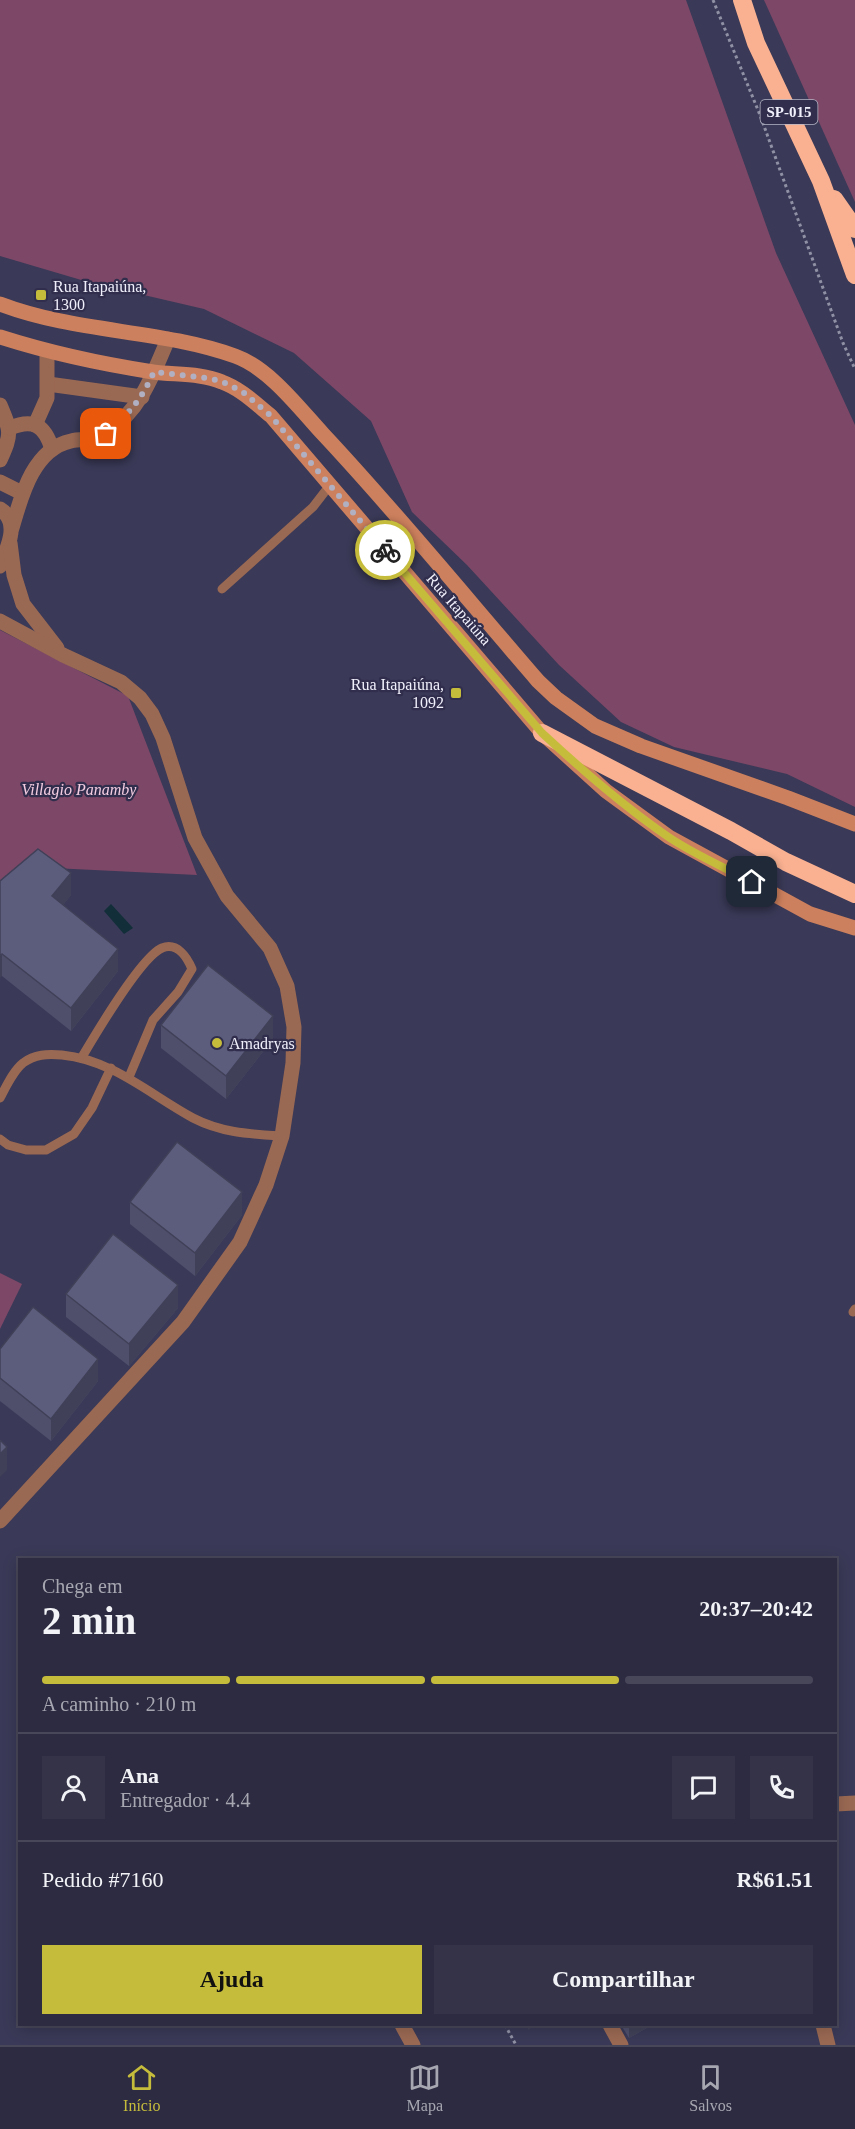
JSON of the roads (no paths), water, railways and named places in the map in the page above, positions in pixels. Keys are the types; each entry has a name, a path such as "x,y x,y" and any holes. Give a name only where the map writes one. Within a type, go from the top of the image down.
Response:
{"highway":[{"path":"737,0 756,43"},
{"name":"SP-015","path":"742,0 756,43 821,181 855,275"},
{"path":"821,181 855,229"},
{"path":"542,733 786,862 855,894"}],"main road":[{"name":"Rua Itapaiúna","path":"0,304 21,312 91,328 168,339 237,356 251,364 278,386 370,485 538,681 556,698 595,726 641,746 855,824"},
{"name":"Rua Itapaiúna","path":"0,337 46,352 154,372 221,381 243,392 271,416 542,733 606,791 669,837 810,914 855,928"}],"street":[{"path":"0,566 22,492 38,465 52,449 70,441 92,440 106,434 129,414 142,397 168,339"},
{"path":"46,352 47,398 39,418 52,449"},
{"path":"48,384 142,397"},
{"path":"0,405 10,428 0,460"},
{"path":"10,428 39,418"},
{"path":"0,482 22,492"},
{"path":"0,508 5,512 11,535 14,575 23,604 63,655"},
{"path":"0,621 63,655 121,682 140,698 153,714 195,838 227,896 270,948 287,986 294,1027 293,1063 282,1136 266,1185 240,1242 183,1322 0,1521"},
{"path":"837,1804 855,1803"},
{"path":"403,2026 413,2045"},
{"path":"611,2026 621,2045"},
{"path":"823,2026 828,2045"}],"lane":[{"path":"222,589 313,507 330,485"},
{"path":"82,1057 115,1004 151,957 162,948 179,949 192,969 178,992 153,1020 129,1077"},
{"path":"0,1098 21,1065 35,1056 51,1054 82,1057 129,1077 194,1118 221,1129 238,1134 282,1136"},
{"path":"0,1139 8,1145 26,1150 46,1150 74,1134 92,1108 111,1068"},
{"path":"0,1077 12,1078"}],"water":[{"path":"111,904 133,928 124,934 104,911"}],"place":[{"name":"Rua Itapaiúna, 1300","path":"41,295"},
{"name":"Rua Itapaiúna, 1092","path":"456,693"},
{"name":"Amadryas","path":"217,1043"}],"park label":[{"name":"Villagio Panamby","path":"79,789"}]}
